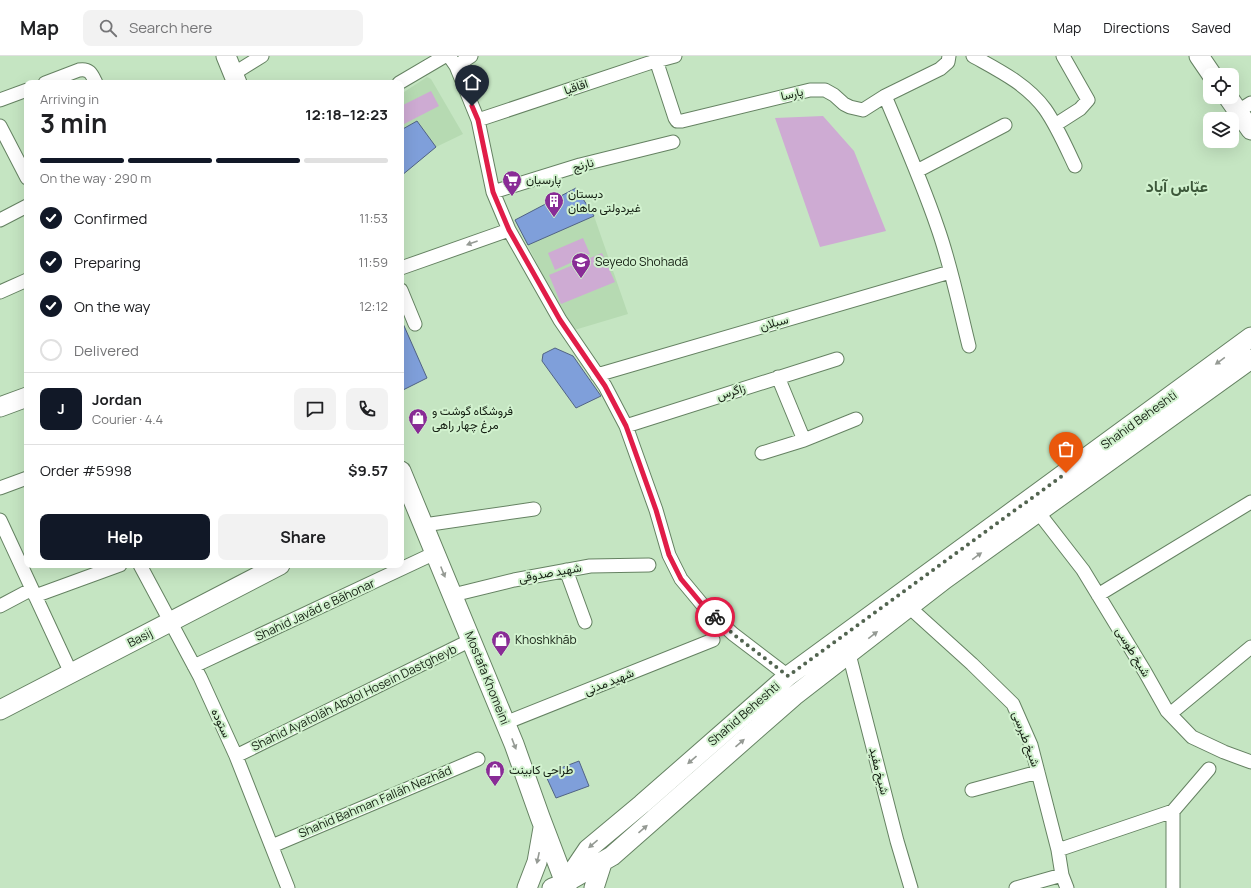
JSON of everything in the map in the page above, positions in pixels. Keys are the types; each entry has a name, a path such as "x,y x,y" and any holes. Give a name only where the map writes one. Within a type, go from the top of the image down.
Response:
{"main road":[{"path":"226,56 235,78"},
{"path":"1199,56 1207,68"},
{"path":"1239,104 1251,130"},
{"name":"Shahid Beheshti","path":"561,886 588,849 642,804 788,676 1251,337"},
{"name":"Shahid Beheshti","path":"561,886 612,856 794,696 945,579 1251,360"},
{"path":"0,407 24,398"},
{"name":"Mostafa Khomeini","path":"404,488 406,500 424,525 506,723 543,826 561,886"},
{"name":"Basij","path":"0,710 274,568"},
{"path":"527,888 537,862 543,826"},
{"path":"594,888 602,863"}],"street":[{"path":"235,78 262,56"},
{"path":"404,80 445,56"},
{"path":"471,56 452,61 478,120 493,192 509,230 560,320 605,386 626,426 656,510 669,555 681,579 706,609 733,634 788,676"},
{"name":"اقاقیا","path":"478,120 656,60 675,56"},
{"name":"پارسا","path":"656,60 677,121 682,121 810,90 825,90 834,95 844,104 863,110 885,96 940,69 948,62 949,56"},
{"path":"973,56 1011,77 1044,107 1055,125 1075,166"},
{"path":"1055,125 1080,109 1088,100 1063,56"},
{"path":"53,80 85,69 90,72 94,80"},
{"path":"0,100 24,91"},
{"path":"885,96 917,171 938,226 969,346"},
{"path":"917,171 1005,125"},
{"path":"0,126 24,172"},
{"name":"نارنج","path":"493,192 580,165 673,142"},
{"path":"0,220 24,208"},
{"path":"404,267 509,230"},
{"name":"سبلان","path":"597,375 950,272"},
{"path":"0,292 24,281"},
{"path":"404,297 415,324"},
{"name":"زاگرس","path":"626,426 837,359"},
{"path":"778,377 804,440"},
{"path":"762,453 804,440 856,419"},
{"path":"0,488 24,479"},
{"path":"1098,595 1251,502"},
{"path":"424,525 534,509"},
{"name":"شیخ طوسی","path":"1038,512 1083,570 1170,714 1192,737 1224,752 1251,762"},
{"path":"0,520 71,673"},
{"name":"Shahid Javād e Bāhonar","path":"404,568 436,553"},
{"name":"شهید صدوقی","path":"452,595 514,580 590,566 649,564"},
{"path":"0,606 34,593 111,568"},
{"name":"ستوده","path":"142,568 194,666 236,756 288,888"},
{"name":"Shahid Javād e Bāhonar","path":"194,666 404,568"},
{"path":"566,570 585,622"},
{"name":"شیخ طبرسی","path":"909,607 972,664 1013,704 1031,745 1058,850 1062,875 1067,888"},
{"name":"Shahid Ayatolāh Abdol Hosein Dastgheyb","path":"236,756 471,640"},
{"name":"شهید مدنی","path":"506,723 713,640"},
{"path":"1170,714 1251,647"},
{"name":"شیخ مفید","path":"849,654 897,841 911,888"},
{"name":"Shahid Bahman Fallāh Nezhād","path":"272,846 478,759"},
{"path":"1058,850 1173,811 1210,769"},
{"path":"972,790 1038,772"},
{"path":"1173,811 1173,888"},
{"path":"1016,888 1062,875"}],"shaded area":[{"path":"427,77 431,79 463,134 436,147 404,174 404,92"},
{"path":"431,91 439,106 404,124 404,104"},
{"path":"823,116 854,151 886,231 820,247 775,118"},
{"name":"Seyedo Shohadā","path":"576,188 594,216 628,314 571,331 515,220"},
{"path":"583,238 590,254 555,270 548,253"},
{"path":"602,253 615,282 561,304 549,275"}],"building":[{"path":"417,121 436,147 404,174 404,128"},
{"name":"دبستان غیردولتی ماهان","path":"576,188 594,216 528,245 515,220"},
{"path":"404,326 427,378 404,390"},
{"path":"555,348 573,356 601,396 576,408 542,361 543,354"},
{"path":"579,761 589,786 556,798 545,774"}],"way so far":[{"path":"715,617 733,634 788,676 1066,473"}],"place":[{"name":"پارسیان","path":"512,197"},
{"name":"دبستان غیردولتی ماهان","path":"554,218"},
{"name":"Seyedo Shohadā","path":"581,279"},
{"name":"فروشگاه گوشت و مرغ چهار راهی","path":"418,435"},
{"name":"Khoshkhāb","path":"501,657"},
{"name":"طراحی کابینت","path":"495,787"}],"district":[{"name":"عبّاس آباد","path":"1177,186"}],"route":[{"path":"472,106 478,120 493,192 509,230 560,320 605,386 626,426 656,510 669,555 681,579 706,609 715,617"}]}
